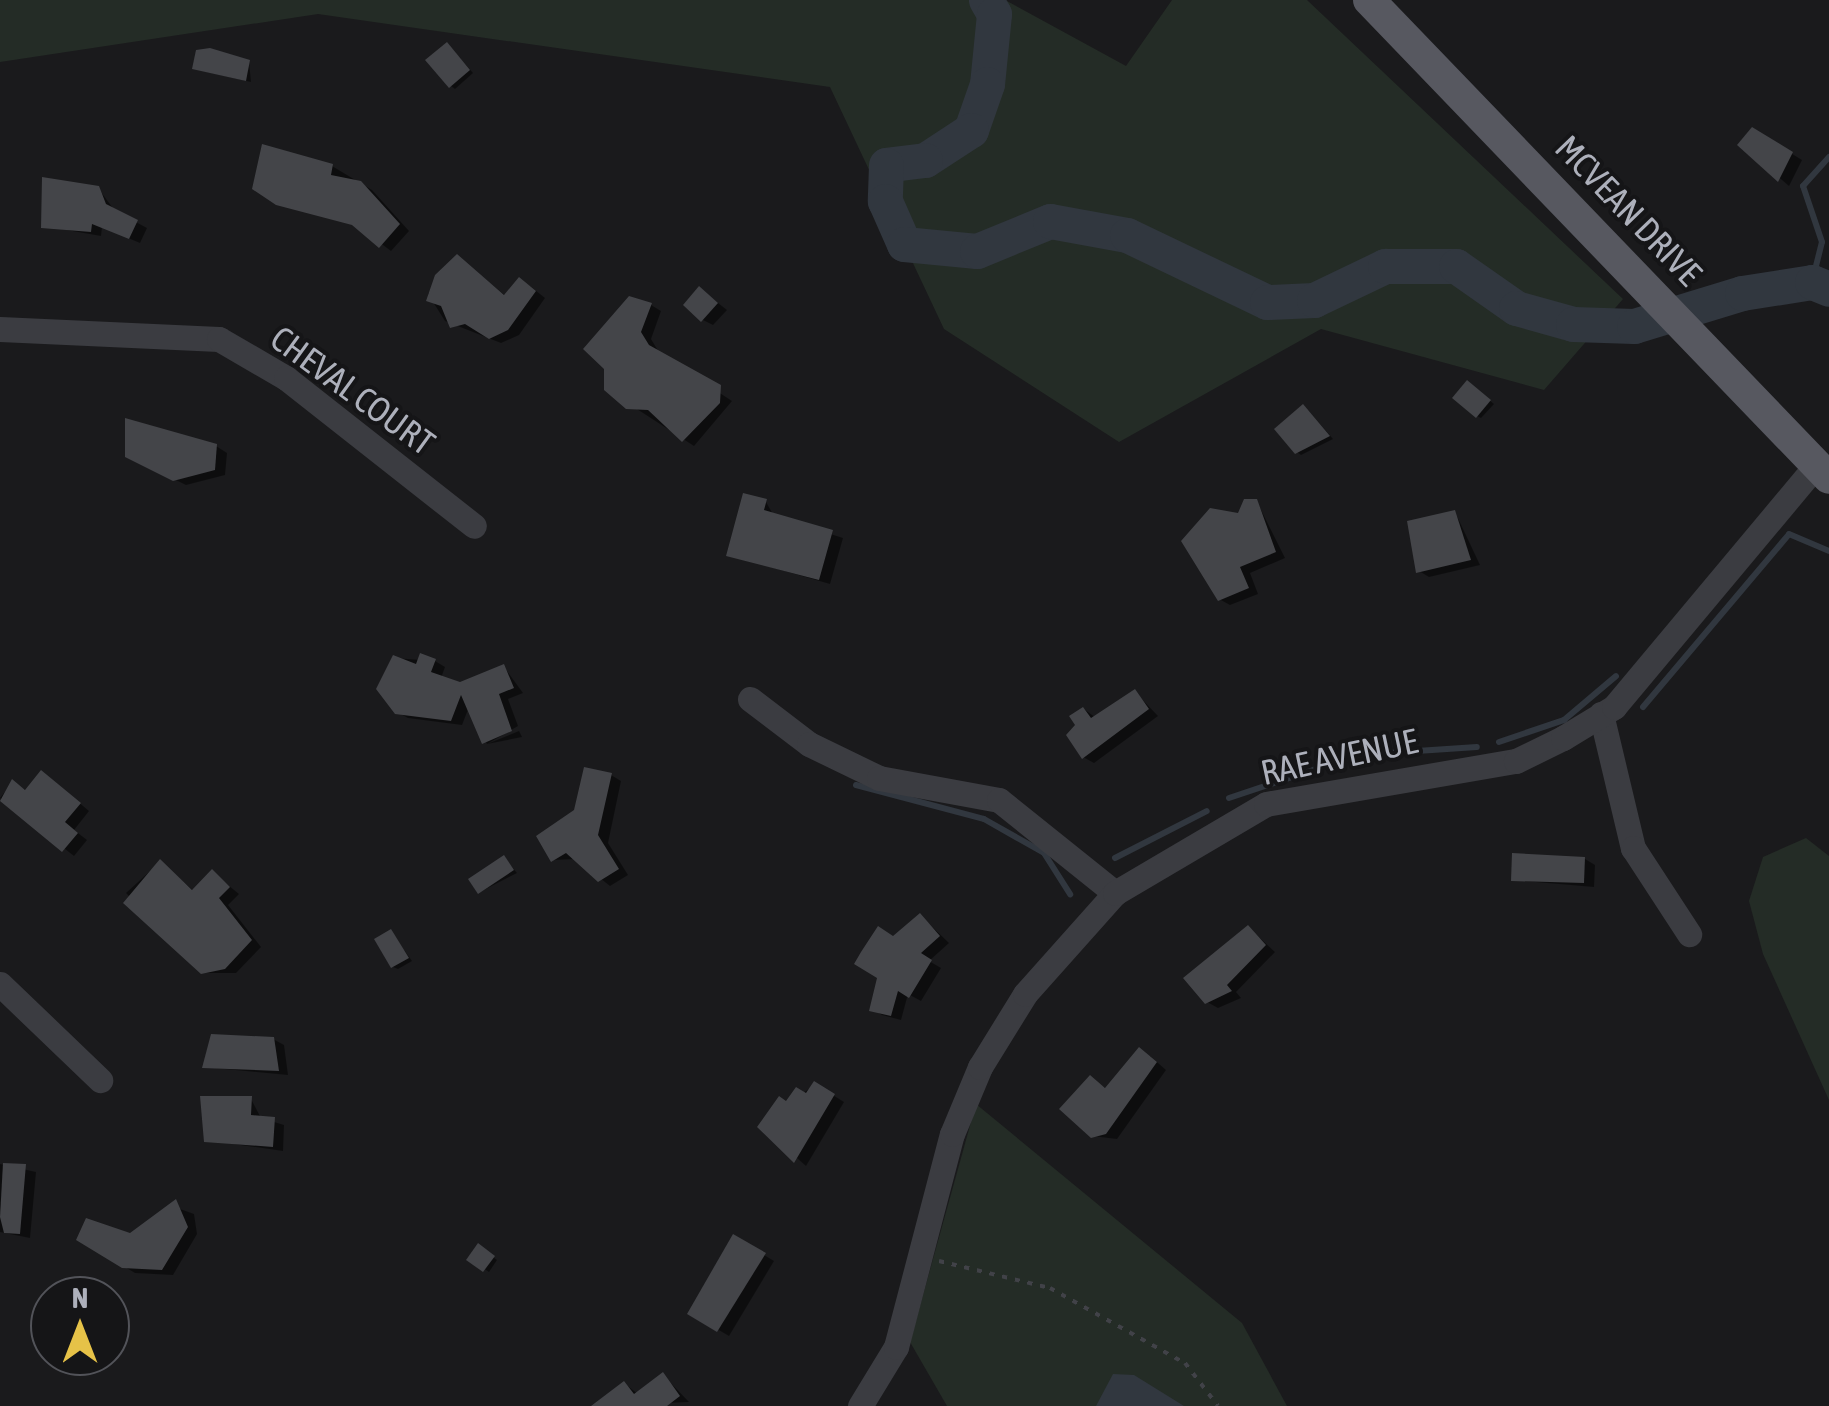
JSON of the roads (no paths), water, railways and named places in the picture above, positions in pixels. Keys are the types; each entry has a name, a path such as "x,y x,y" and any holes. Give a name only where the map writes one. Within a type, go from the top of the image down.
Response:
{"main road":[{"name":"MCVEAN DRIVE","path":"1369,0 1822,472"}],"street":[{"name":"CHEVAL COURT","path":"0,330 219,339 286,378 474,526"},
{"name":"RAE AVENUE","path":"860,1406 896,1347 980,1067 1025,994 1114,893 1266,804 1516,761 1601,714 1822,472"},
{"path":"750,699 809,744 879,778 999,800 1114,893"},
{"path":"1601,714 1634,848 1689,934"},
{"path":"0,984 100,1080"}],"waterway":[{"path":"986,0 994,14 987,84 971,130 925,160 886,165 885,201 904,244 977,251 1050,221 1127,235 1267,302 1314,300 1385,266 1456,266 1516,308 1573,324 1634,326 1742,293 1812,282 1829,289"},
{"path":"1812,282 1822,242 1803,186 1829,157"},
{"path":"1643,707 1789,534 1829,551"},
{"path":"1499,742 1564,720 1616,676"},
{"path":"1372,754 1477,747"},
{"path":"1229,798 1349,758"},
{"path":"856,785 984,819 1044,853 1070,894"},
{"path":"1115,858 1207,811"}]}
